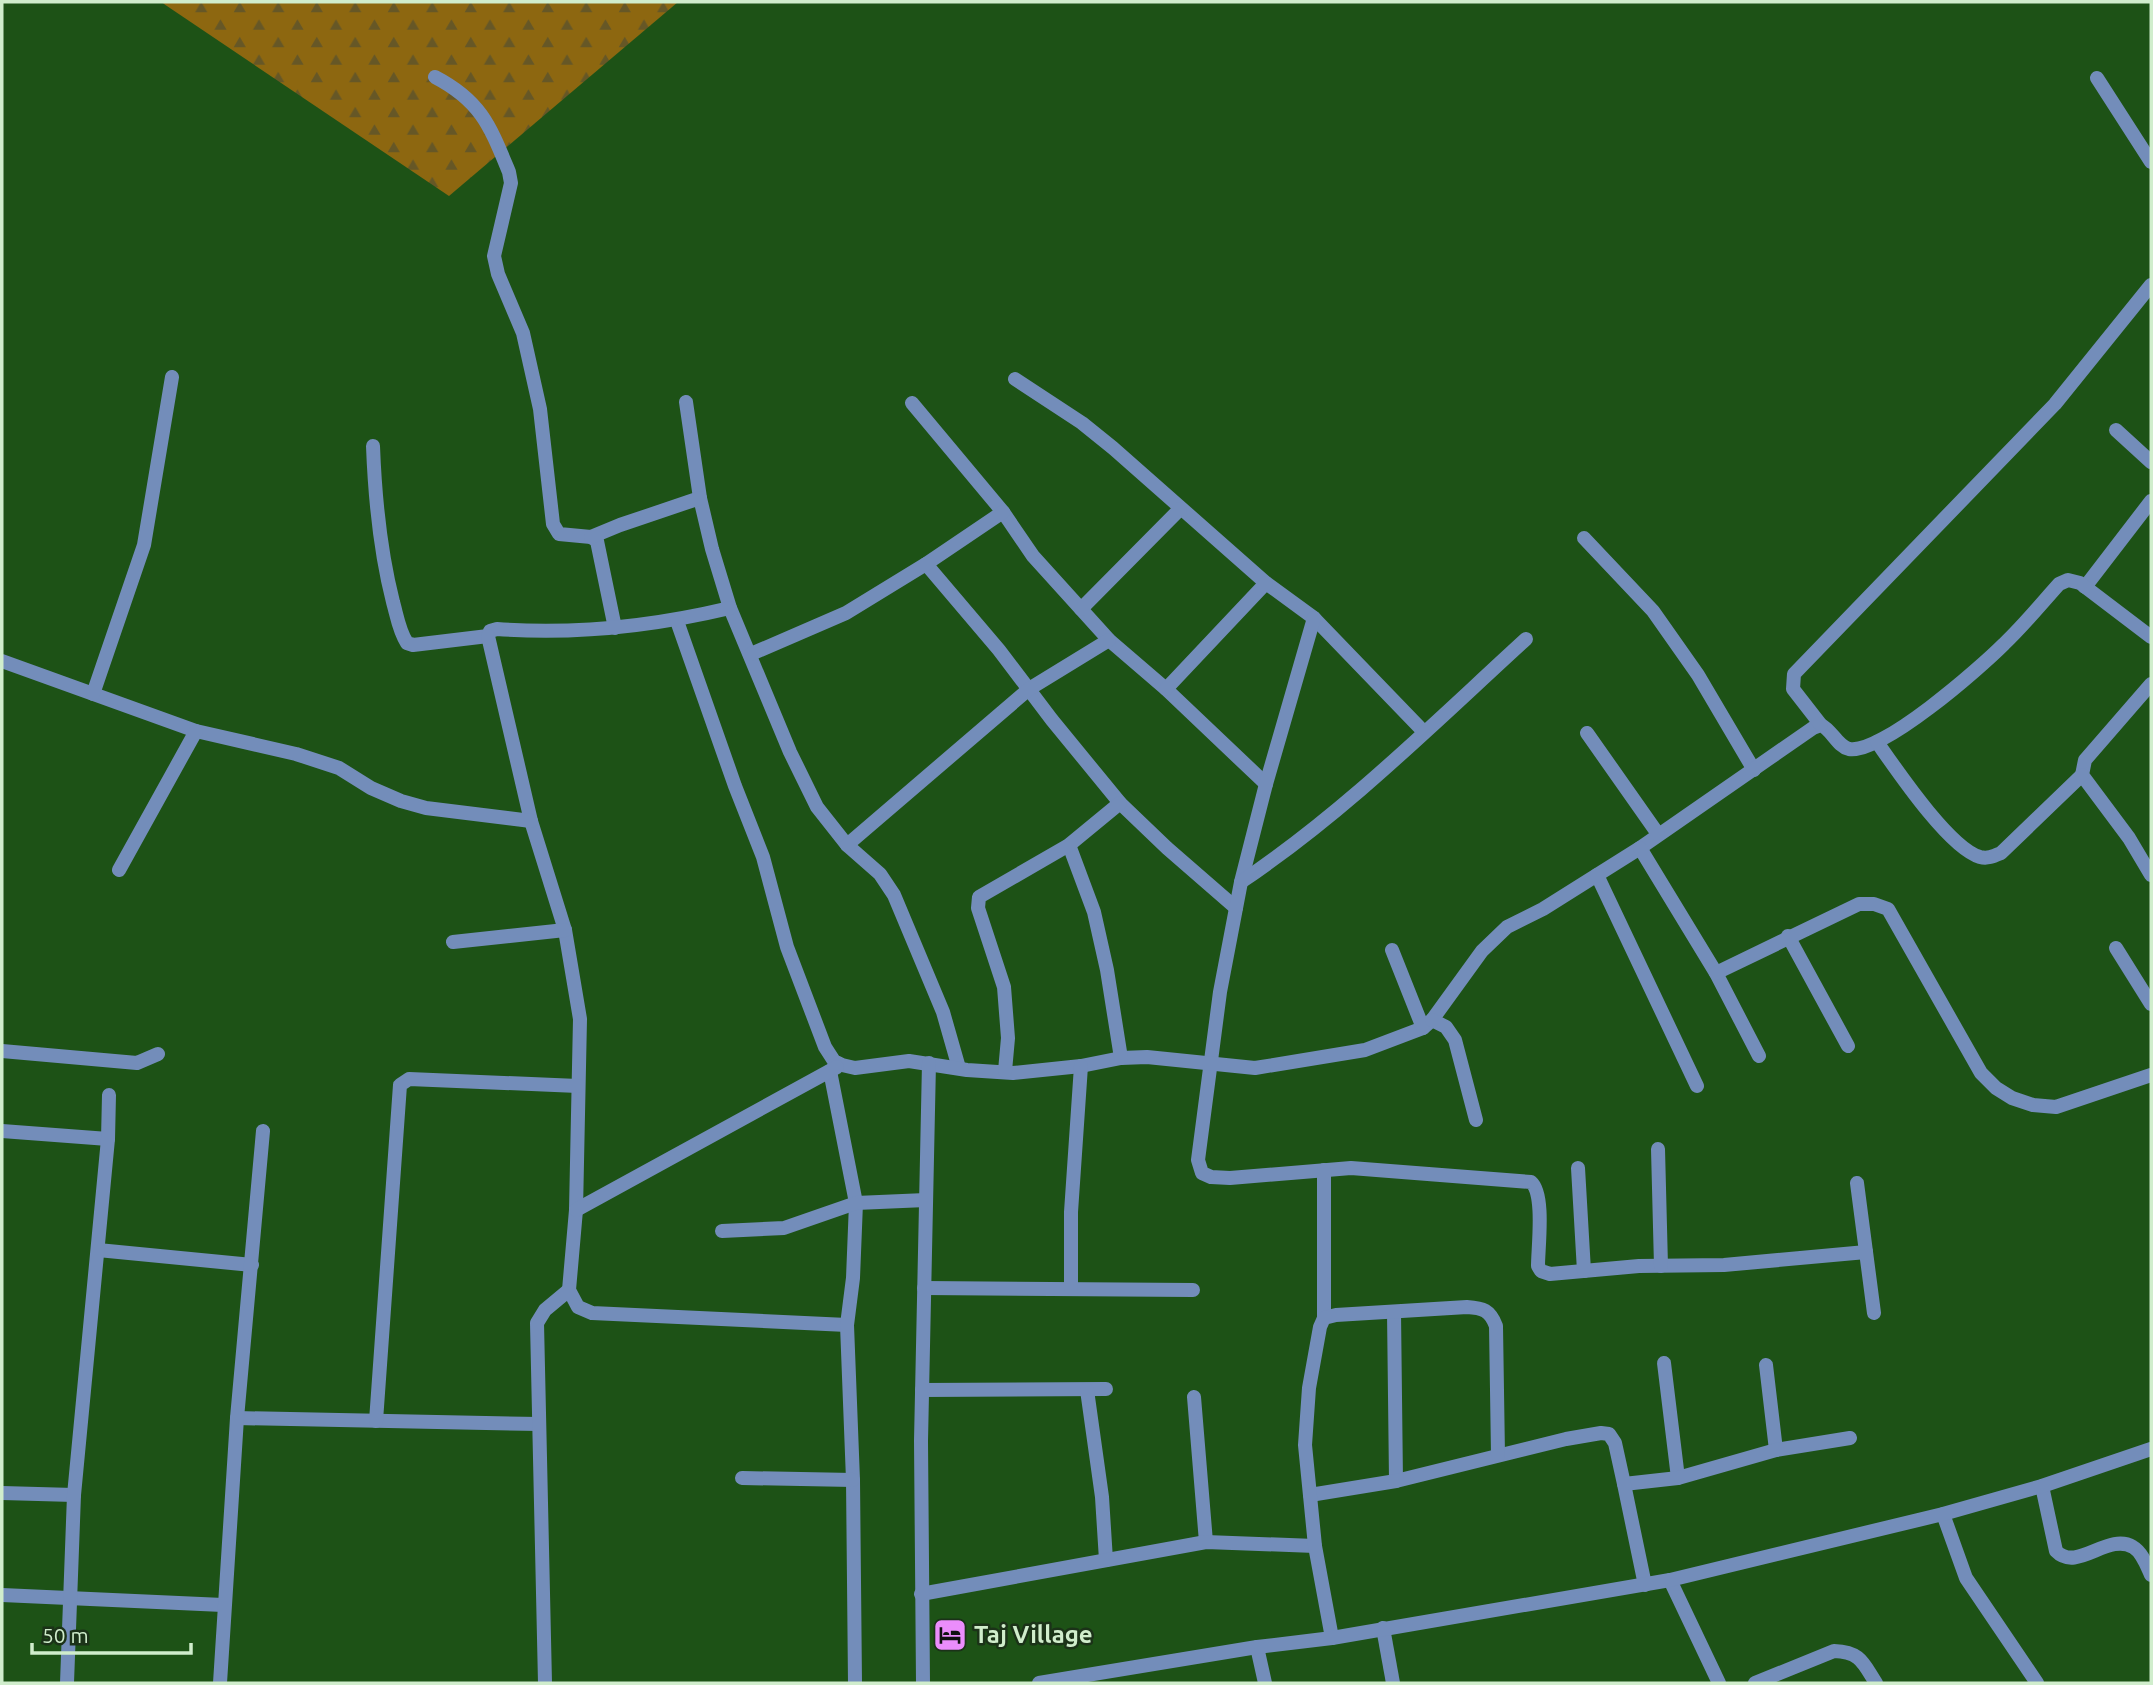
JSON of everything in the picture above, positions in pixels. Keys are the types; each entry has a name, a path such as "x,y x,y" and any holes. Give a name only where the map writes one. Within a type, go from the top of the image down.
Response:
{"street":[{"path":"435,77 455,87 470,99 480,112 509,172 511,183 494,256 498,274 523,332 537,397 553,523 559,534 591,537 700,498"},
{"path":"2097,78 2151,162"},
{"path":"2151,285 2055,404 1794,674 1793,689 1821,725 1828,728 1842,746 1858,749 1877,742 1922,713 1969,676 2006,643 2059,584 2068,580 2080,583 2151,637"},
{"path":"93,694 144,545 172,377"},
{"path":"1015,379 1113,448 1266,583 1314,618 1424,733"},
{"path":"686,402 700,498 730,608 790,752 817,807 846,845 880,874 894,895 943,1012 960,1068"},
{"path":"912,403 1003,512 1033,556 1109,640 1166,689 1266,784"},
{"path":"2116,430 2151,462"},
{"path":"373,446 375,494 381,538 389,584 403,637 407,643 413,645 488,636"},
{"path":"2085,587 2151,501"},
{"path":"1081,609 1180,509"},
{"path":"751,654 846,613 1003,512"},
{"path":"591,537 600,546 615,628"},
{"path":"1584,538 1653,611 1698,675 1754,770"},
{"path":"926,564 1120,803 1236,908"},
{"path":"1166,689 1266,583"},
{"path":"730,608 677,621 553,632 497,629 491,631 488,636 531,821 565,930 580,1019 576,1210 569,1290 578,1307 592,1313 846,1325"},
{"path":"1314,618 1241,882 1220,992 1210,1064 1198,1160 1202,1173 1211,1177 1230,1178 1351,1168 1531,1182 1539,1199 1538,1266 1541,1271 1550,1274 1661,1266 1724,1265 1866,1252"},
{"path":"677,621 763,857 787,947 825,1048 834,1060 836,1068 856,1203 853,1278 846,1325 853,1480 855,1683"},
{"path":"1241,882 1282,854 1360,791 1527,639"},
{"path":"846,845 1029,689 1109,640"},
{"path":"2,661 196,731 307,757 339,768 371,788 401,801 426,808 531,821"},
{"path":"1877,742 1922,804 1954,838 1970,852 1982,857 1993,857 2001,853 2082,775 2085,760 2151,684"},
{"path":"576,1210 836,1068 909,1061 1013,1073 1147,1057 1255,1068 1365,1050 1428,1024 1482,951 1507,927 1543,909 1640,848 1821,725"},
{"path":"119,870 196,731"},
{"path":"1587,733 1658,834"},
{"path":"2082,775 2129,838 2151,875"},
{"path":"1005,1071 1008,1038 1004,987 978,908 979,897 1069,845 1120,803"},
{"path":"1069,845 1094,912 1107,970 1121,1058"},
{"path":"1640,848 1716,973 1759,1056"},
{"path":"1597,875 1697,1086"},
{"path":"1716,973 1859,904 1874,904 1888,909 1981,1073 1996,1088 2012,1098 2033,1105 2056,1107 2151,1075"},
{"path":"453,943 565,930"},
{"path":"1788,936 1848,1046"},
{"path":"2116,948 2151,1004"},
{"path":"1392,950 1428,1024"},
{"path":"1428,1024 1446,1027 1455,1040 1476,1120"},
{"path":"2,1051 137,1063 158,1054"},
{"path":"923,1683 922,1390 929,1063"},
{"path":"1071,1288 1071,1212 1081,1066"},
{"path":"376,1420 400,1085 409,1079 578,1086"},
{"path":"67,1683 74,1496 108,1139 109,1094"},
{"path":"220,1683 237,1418 263,1130"},
{"path":"2,1131 108,1139"},
{"path":"1658,1149 1661,1266"},
{"path":"1578,1168 1584,1271"},
{"path":"1324,1170 1324,1318 1309,1388 1305,1445 1315,1546 1332,1638"},
{"path":"1857,1182 1874,1313"},
{"path":"722,1231 784,1228 856,1203 926,1200"},
{"path":"98,1250 252,1265"},
{"path":"924,1288 1192,1290"},
{"path":"545,1683 537,1323 545,1310 569,1290"},
{"path":"1324,1318 1336,1315 1480,1308 1492,1315 1496,1326 1498,1455"},
{"path":"1394,1312 1396,1481"},
{"path":"1664,1363 1678,1478"},
{"path":"1766,1365 1776,1450"},
{"path":"922,1390 1105,1389"},
{"path":"1087,1390 1102,1497 1106,1560"},
{"path":"1194,1397 1206,1542"},
{"path":"237,1418 540,1424"},
{"path":"1310,1495 1396,1481 1498,1455 1601,1433 1609,1434 1615,1443 1625,1484 1645,1585"},
{"path":"1625,1484 1678,1478 1776,1450 1850,1438"},
{"path":"1039,1683 1257,1647 1332,1638 1670,1580 1943,1514 2042,1486 2151,1449"},
{"path":"742,1479 853,1480"},
{"path":"2042,1486 2056,1551 2060,1555 2071,1558 2123,1544 2139,1552 2151,1575"},
{"path":"2,1493 74,1496"},
{"path":"1943,1514 1966,1578 2037,1683"},
{"path":"921,1594 1206,1542 1315,1546"},
{"path":"1670,1580 1719,1683"},
{"path":"2,1595 223,1605"},
{"path":"1383,1628 1393,1683"},
{"path":"1257,1647 1265,1683"},
{"path":"1755,1683 1834,1651 1848,1652 1859,1657 1876,1683"}],"green space":[{"path":"161,2 678,2 449,196"}],"place":[{"name":"Taj Village","path":"950,1635"}]}
